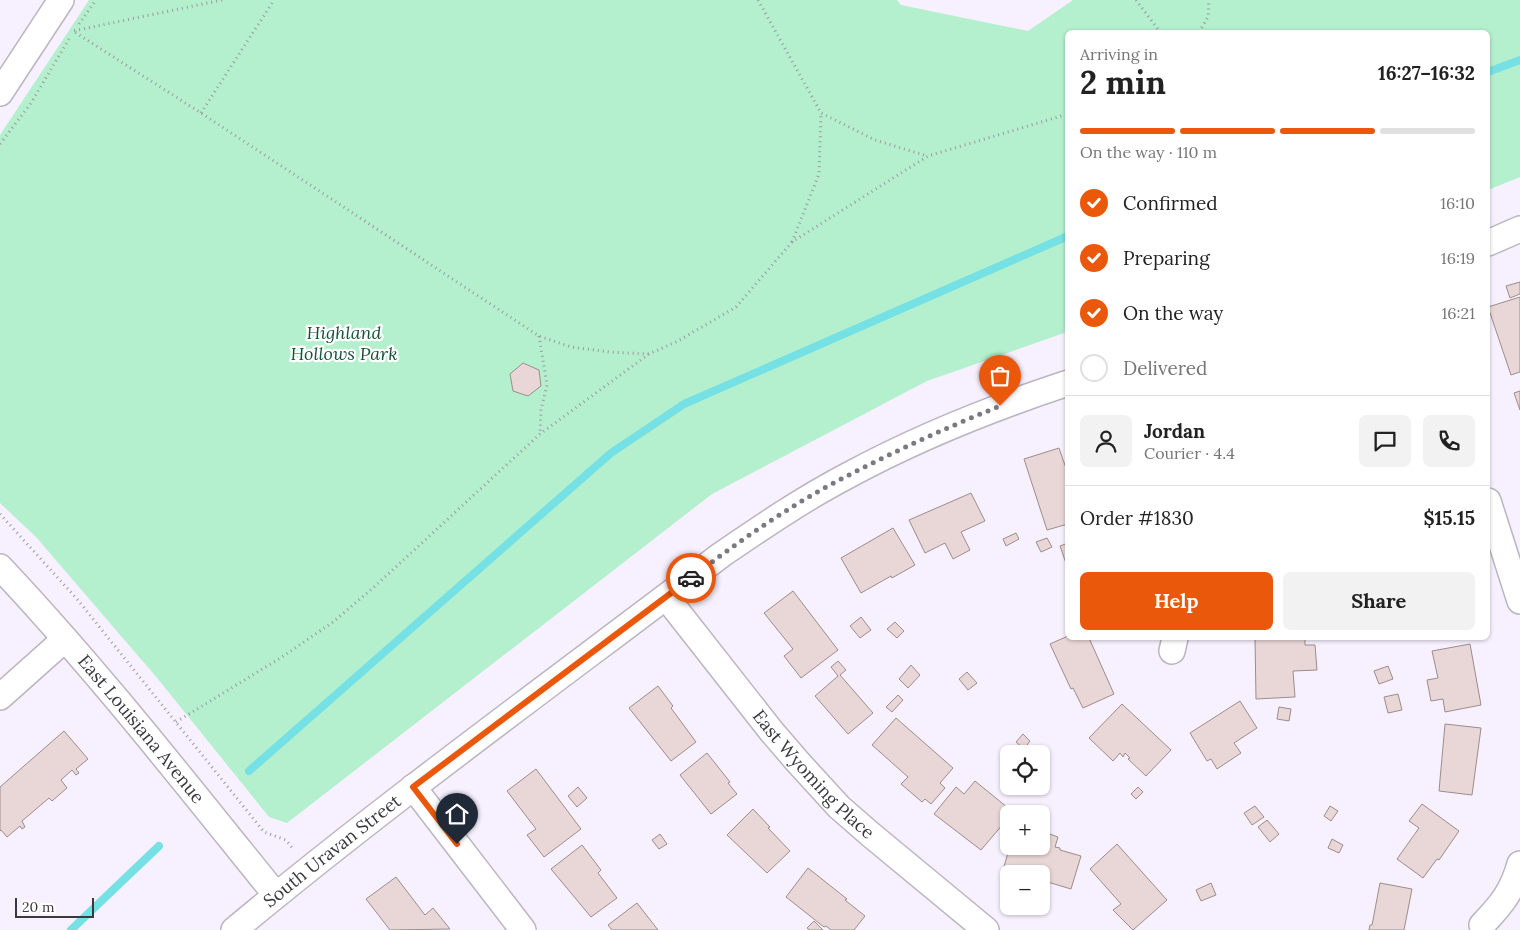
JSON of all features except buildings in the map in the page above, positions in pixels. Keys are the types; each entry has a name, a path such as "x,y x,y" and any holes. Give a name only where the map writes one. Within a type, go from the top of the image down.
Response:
{"street":[{"path":"0,93 61,0"},
{"path":"1490,242 1520,230"},
{"name":"South Uravan Street","path":"234,930 413,787 721,555 846,476 954,425 1015,400 1065,384"},
{"path":"1490,506 1520,601"},
{"name":"East Louisiana Avenue","path":"0,567 129,714 276,895"},
{"name":"East Wyoming Place","path":"666,597 772,732 839,807 986,930"},
{"path":"0,697 65,639"},
{"path":"413,787 523,930"},
{"path":"1482,925 1506,897 1514,884 1520,864"}],"path":[{"path":"0,144 31,103 74,31 96,0"},
{"path":"74,31 222,0"},
{"path":"201,113 274,0"},
{"path":"758,0 821,113 819,174 792,242"},
{"path":"1136,0 1158,30"},
{"path":"1200,30 1208,17 1209,0"},
{"path":"74,31 539,336 570,347 649,354"},
{"path":"821,113 875,140 928,156"},
{"path":"176,722 282,657 333,622 373,588 540,434 649,354 678,341 736,307 792,242 928,156 1065,115"},
{"path":"539,336 547,386 540,434"},
{"path":"0,514 77,599 264,832 286,840 310,868"}],"green space":[{"name":"Highland Hollows Park","path":"89,0 897,0 901,5 1028,31 1073,0 1520,0 1520,177 1490,189 1490,30 1065,30 1065,333 927,381 712,494 287,823 269,817 158,679 36,537 0,503 0,135"}],"waterway":[{"path":"1490,71 1520,60"},
{"path":"249,771 611,453 684,404 1065,237"},
{"path":"71,930 159,846"}],"way so far":[{"path":"691,578 752,534 846,476 911,444 1000,406"}],"route":[{"path":"457,844 413,787 691,578"}]}
